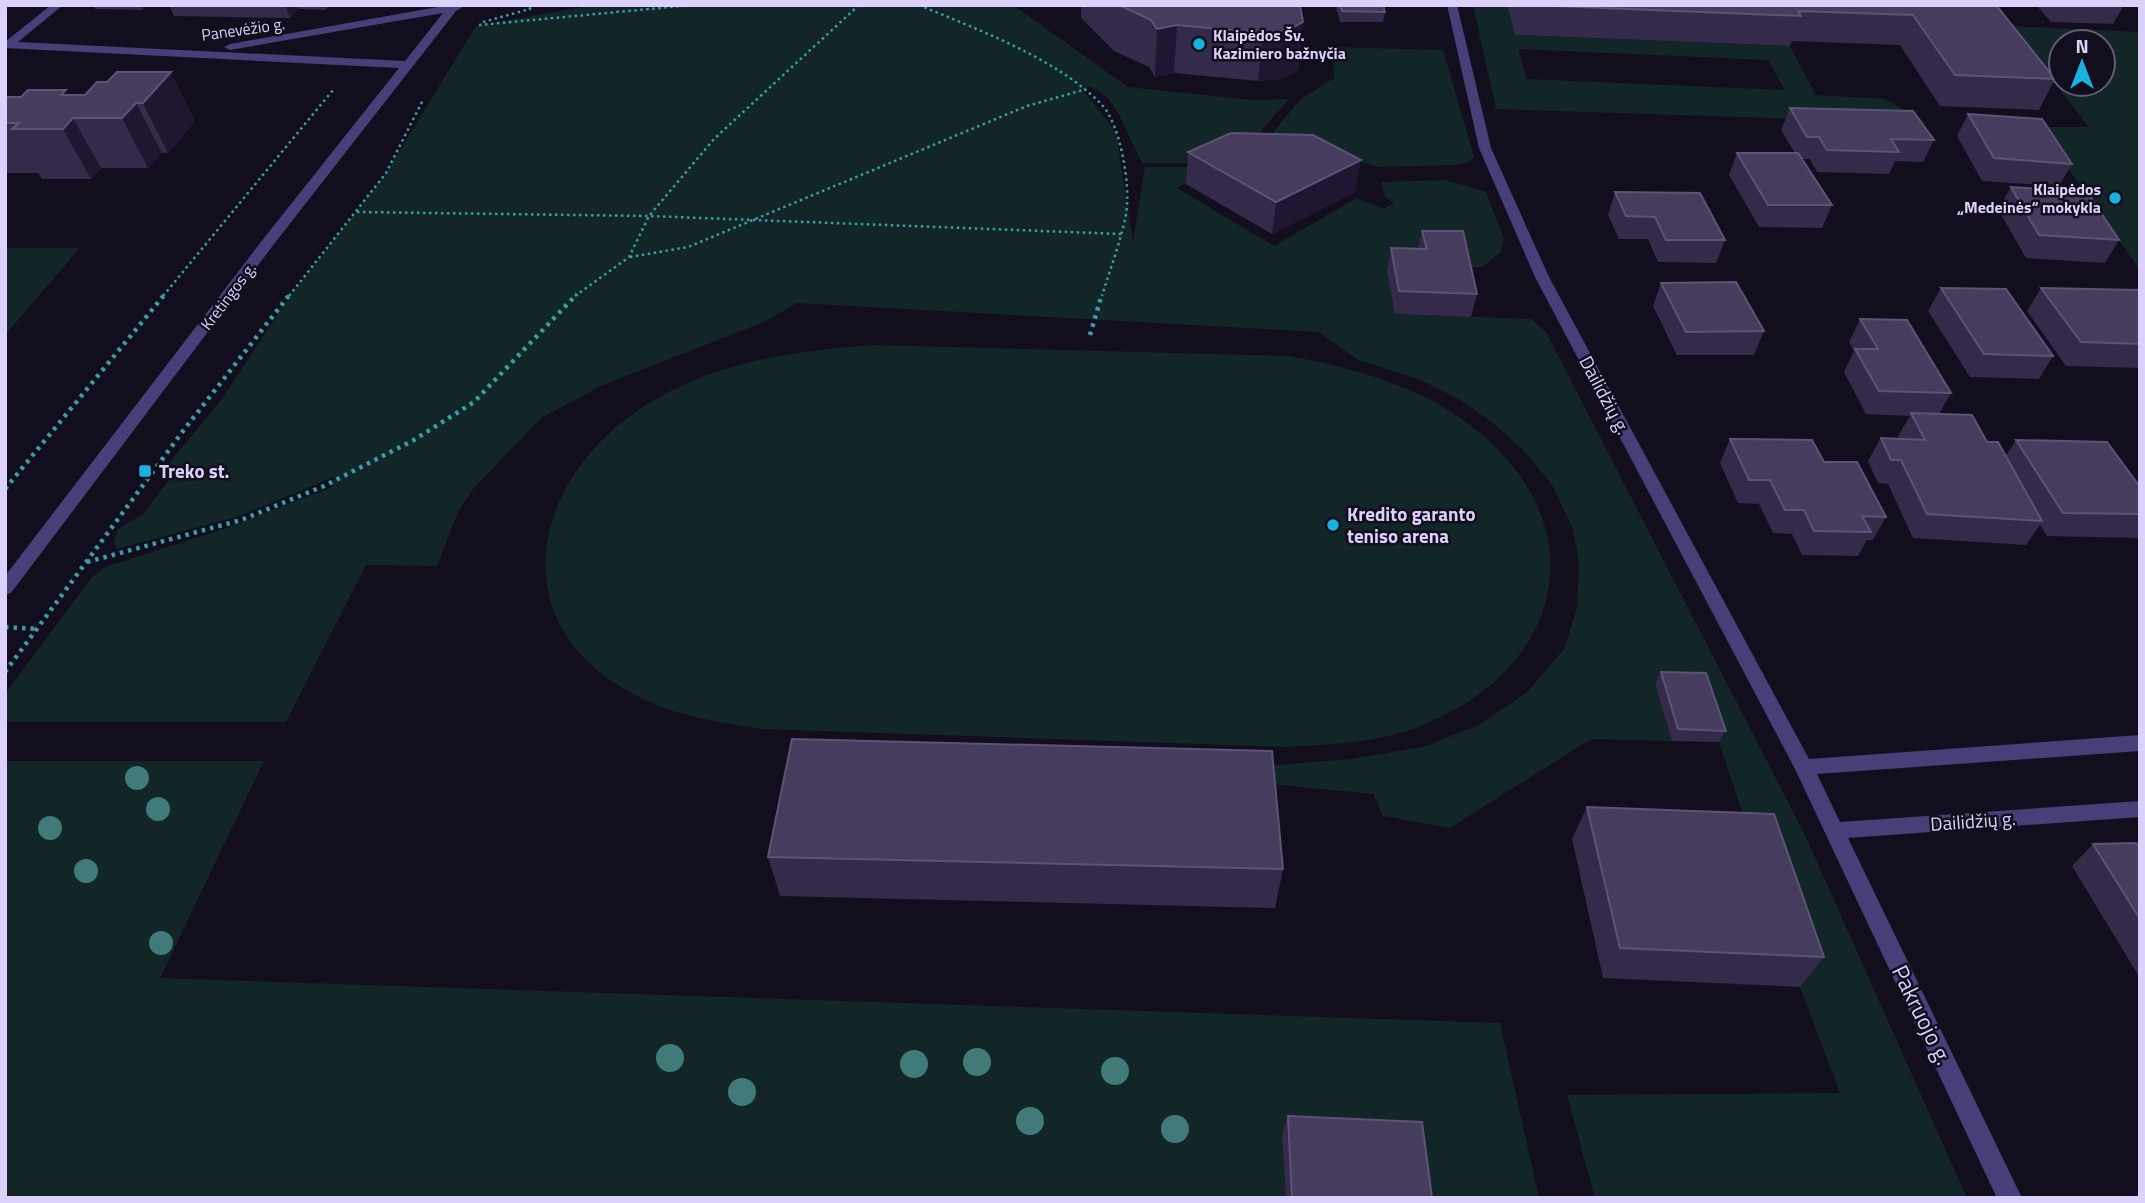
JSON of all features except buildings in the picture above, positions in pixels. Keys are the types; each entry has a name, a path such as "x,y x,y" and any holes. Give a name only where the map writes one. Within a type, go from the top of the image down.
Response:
{"street":[{"path":"7,45 58,5"},
{"name":"Panevėžio g.","path":"189,52 324,33 467,5"},
{"name":"Dailidžių g.","path":"1452,5 1485,148 1542,277 1804,767 1834,831 2140,809"},
{"name":"Kretingos g.","path":"5,589 454,6"},
{"name":"Panevėžio g.","path":"7,45 407,65"},
{"path":"1804,767 2140,743"},
{"name":"Pakruojo g.","path":"1834,831 2010,1198"}],"path":[{"path":"529,5 530,9 468,26 509,25 692,5"},
{"path":"629,257 649,216 714,139 859,5"},
{"path":"919,5 990,35 1066,76 1104,107 1116,132 1125,167 1127,212 1090,335"},
{"path":"5,489 356,62"},
{"path":"87,562 241,520 324,486 414,440 474,402 583,288 629,257 688,247 1027,106 1083,90"},
{"path":"5,673 183,431 386,173 426,93"},
{"path":"356,212 649,216 1121,234"},
{"path":"5,627 38,629"}],"green space":[{"path":"594,5 1013,5 1128,87 1252,100 1289,99 1233,163 1142,163 1108,98 1090,86 1083,90 1116,132 1133,242 1145,167 1219,167 1177,188 1274,246 1357,198 1383,209 1394,203 1385,197 1381,182 1446,180 1486,192 1504,239 1500,253 1482,267 1461,267 1395,314 1531,319 1546,332 1805,835 1967,1198 1595,1198 1567,1095 1840,1093 1800,987 1700,685 1655,684 1672,741 1591,739 1450,828 1383,816 1373,794 1165,774 1351,759 1423,747 1479,725 1527,692 1564,649 1577,608 1579,563 1573,529 1552,485 1524,451 1493,423 1460,400 1421,380 1358,360 1319,332 797,303 764,322 603,385 541,418 473,489 458,512 437,566 366,565 286,722 5,722 5,694 92,577 105,567 221,530 332,487 334,477 240,516 117,549 114,542 118,529 143,514 168,481 169,463 222,399 285,303 386,173 476,26"},
{"path":"1473,5 1507,5 1515,35 1790,46 1816,95 1885,99 1927,123 1496,109","holes":["1518,49 1768,60 1785,90 1527,79"]},
{"path":"2009,26 2053,28 2047,28 2047,74"},
{"path":"2117,31 2140,32 2140,270 2039,127 2089,127 2066,98 2117,98"},
{"path":"1333,47 1443,50 1474,157 1469,162 1457,165 1379,167 1351,159 1257,151 1301,99 1334,78"},
{"path":"5,248 80,248 5,335"},
{"path":"873,345 1288,356 1364,373 1412,391 1458,416 1479,432 1517,472 1541,514 1550,557 1546,599 1530,639 1502,674 1464,705 1415,728 1367,740 1284,747 762,729 699,718 653,704 592,666 562,629 547,588 546,546 558,504 582,464 615,428 658,398 683,385 735,366 789,354"},
{"path":"5,761 264,761 160,978 1500,1023 1539,1198 5,1198"}],"place":[{"name":"Klaipėdos Šv. Kazimiero bažnyčia","path":"1199,44"},
{"name":"Klaipėdos „Medeinės“ mokykla","path":"2115,198"},
{"name":"Treko st.","path":"145,471"},
{"name":"Kredito garanto teniso arena","path":"1333,525"}]}
